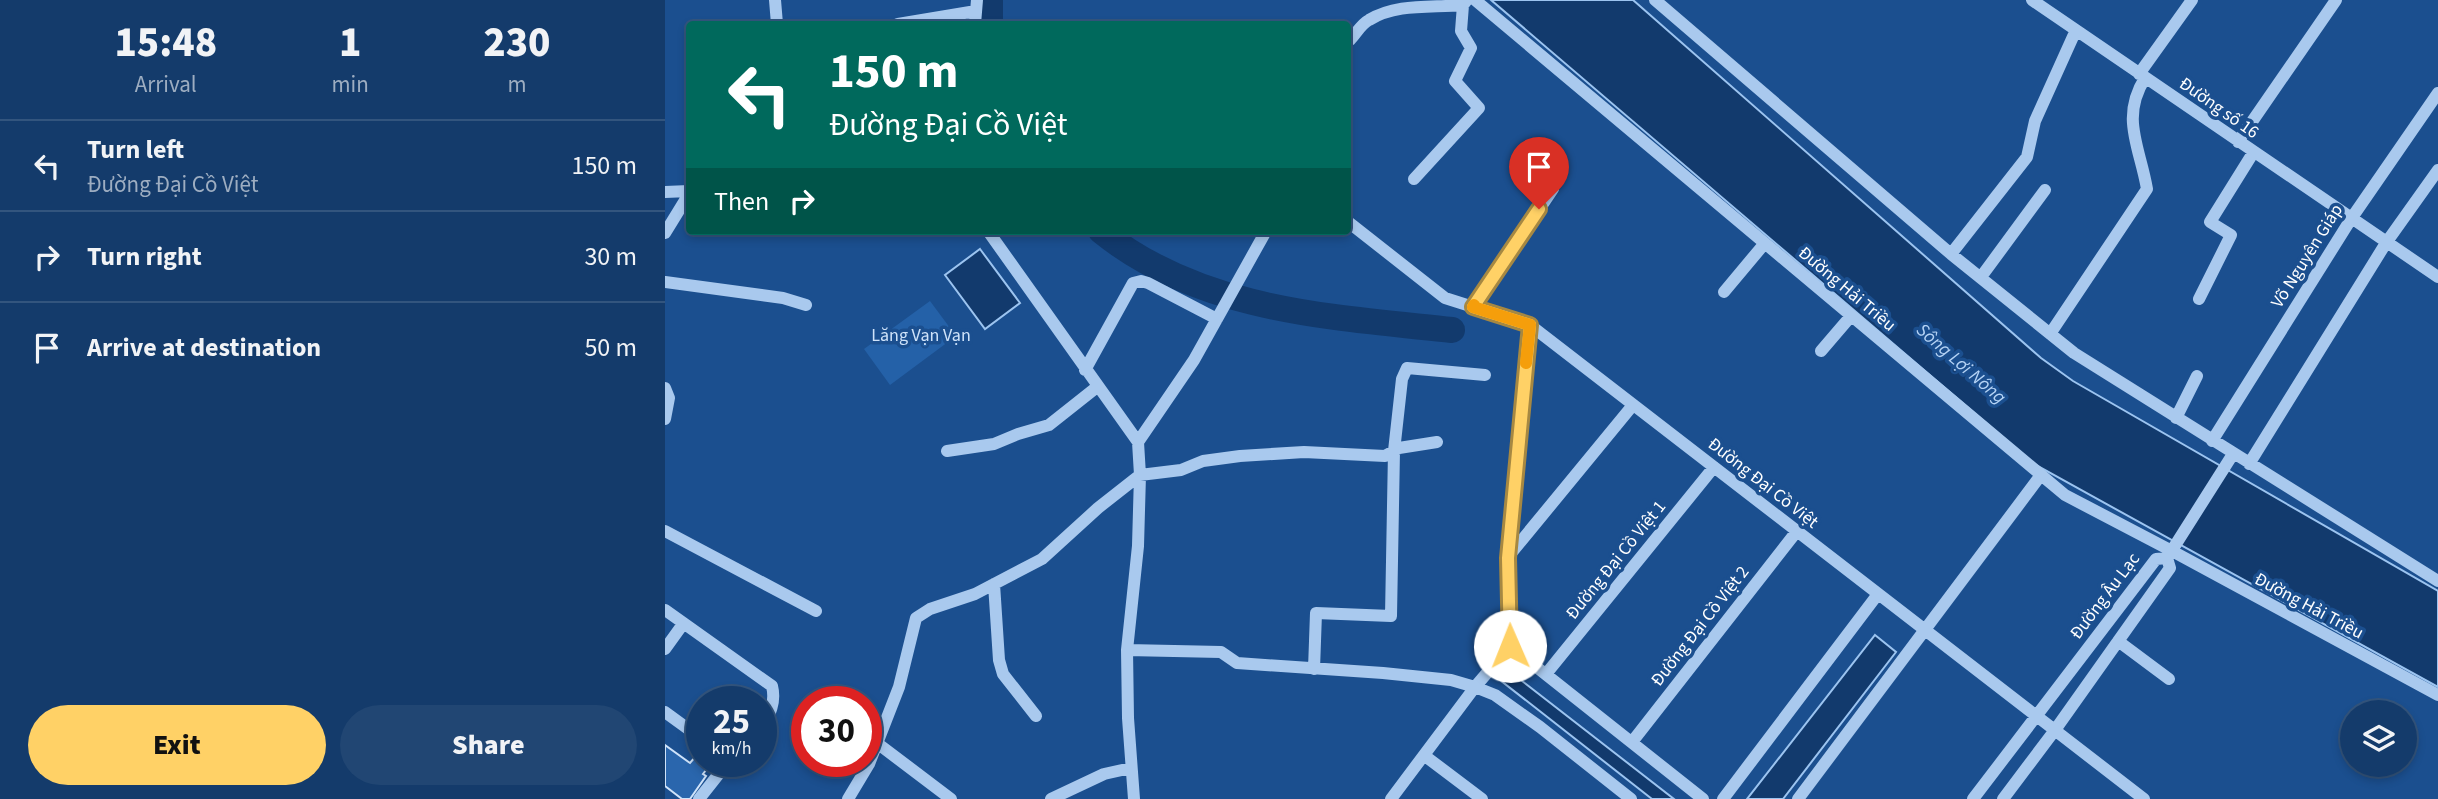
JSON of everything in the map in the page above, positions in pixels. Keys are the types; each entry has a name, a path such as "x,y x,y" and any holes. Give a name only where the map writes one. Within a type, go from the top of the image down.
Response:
{"street":[{"path":"775,0 777,21"},
{"path":"1655,0 1951,254 2074,354 2438,581"},
{"name":"Đường số 16","path":"2032,0 2438,277"},
{"path":"2050,334 2147,188 2134,135 2133,110 2136,94 2142,76 2192,0"},
{"path":"2238,142 2336,0"},
{"path":"1351,39 1367,21 1399,8 1427,8 1469,2 1461,31 1471,48 1455,81 1479,108 1414,179"},
{"name":"Đường Hải Triều","path":"1469,2 1765,243 2065,495 2173,550 2438,695"},
{"path":"918,21 976,12"},
{"path":"1951,254 2027,157 2035,121 2076,30"},
{"name":"Võ Nguyên Giáp","path":"2212,441 2351,219 2438,93"},
{"path":"2199,299 2231,235 2210,222 2253,153"},
{"path":"2249,464 2386,243 2438,170"},
{"path":"1473,307 1553,189"},
{"path":"1980,277 2045,190"},
{"path":"665,192 686,192"},
{"path":"665,233 686,197"},
{"name":"Đường Đại Cồ Việt","path":"1351,224 1445,298 1530,325 2144,799"},
{"path":"991,235 1138,442 1138,546 1127,650 1134,799"},
{"path":"1138,442 1194,360 1264,235"},
{"path":"1724,292 1765,243"},
{"path":"665,282 783,298 806,304"},
{"path":"1085,370 1133,283 1148,283 1220,314"},
{"path":"1821,351 1851,316"},
{"path":"1391,799 1475,687 1510,646 1508,558 1530,325"},
{"path":"1314,669 1316,612 1391,617 1394,451 1402,379 1407,368 1485,375"},
{"path":"2176,418 2197,376"},
{"path":"947,451 994,444 1049,425 1097,387"},
{"path":"665,388 669,398 665,419"},
{"path":"1508,558 1633,405"},
{"path":"882,730 898,687 916,618 930,609 975,594 1042,559 1098,508 1140,475 1181,470 1203,461 1240,456 1304,452 1385,456 1399,448 1437,442"},
{"path":"2173,550 2233,454"},
{"name":"Đường Đại Cồ Việt 1","path":"1546,674 1714,467"},
{"path":"1798,799 2041,475"},
{"path":"665,531 816,611"},
{"name":"Đường Đại Cồ Việt 2","path":"1632,743 1797,531"},
{"name":"Đường Âu Lạc","path":"2003,799 2170,568 2173,550"},
{"name":"Đường Âu Lạc","path":"1973,799 2156,559 2173,550"},
{"path":"994,584 999,660 1003,674 1036,716"},
{"path":"1723,799 1878,594"},
{"path":"665,610 772,686"},
{"path":"665,649 683,624"},
{"path":"2118,641 2169,680"},
{"path":"1510,646 1703,799"},
{"path":"1127,650 1221,653 1237,663 1451,680 1475,687 1495,695 1540,727 1630,799"},
{"path":"665,712 686,727"},
{"path":"882,747 951,799"},
{"path":"1425,756 1482,799"},
{"path":"1051,799 1104,774 1131,768"},
{"path":"699,799 716,777"},
{"path":"848,799 862,777"}],"green space":[{"name":"Lăng Vạn Vạn","path":"930,301 956,336 890,385 864,349"}],"water":[{"name":"Sông Lợi Nông","path":"1491,0 1633,0 2041,358 2073,381 2438,591 2438,687 2034,464"},
{"path":"980,249 1020,303 985,329 945,275"},
{"path":"1875,635 1896,652 1783,799 1747,799"},
{"path":"1508,670 1674,799 1652,799 1500,680"}],"building":[{"path":"665,745 686,760 686,777 705,777 690,799 682,799 665,786"}],"waterway":[{"path":"990,0 990,21"},
{"path":"1107,235 1140,258 1181,278 1224,294 1268,306 1314,314 1452,330"}],"slow traffic":[{"path":"1474,305 1473,307 1530,325 1526,363"}],"route":[{"path":"1510,646 1508,558 1530,325 1473,307 1539,209"}]}
